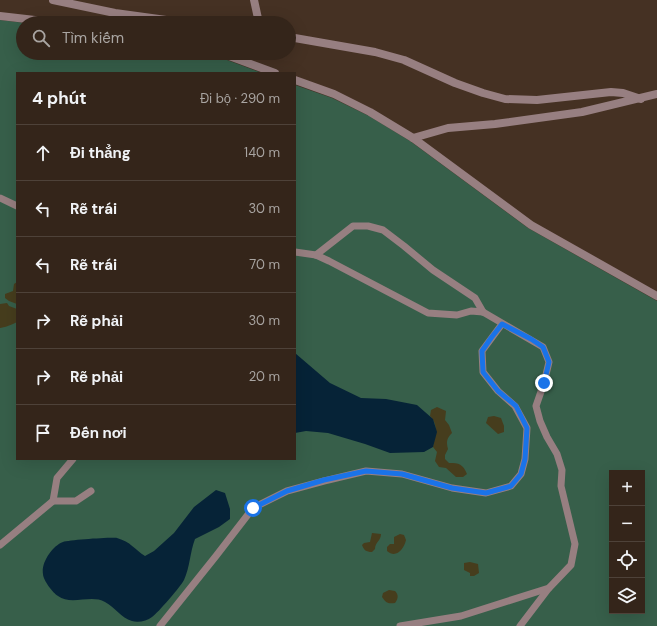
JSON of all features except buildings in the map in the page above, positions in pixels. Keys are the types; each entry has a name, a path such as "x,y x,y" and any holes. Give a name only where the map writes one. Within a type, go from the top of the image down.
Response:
{"street":[{"path":"53,0 137,16"},
{"path":"254,0 257,16"},
{"path":"0,16 16,18"},
{"path":"296,38 376,52 404,60 455,83 504,99 537,100 611,92 623,93 641,99"},
{"path":"240,60 272,72"},
{"path":"296,80 334,94 370,112 413,138 531,225 657,296"},
{"path":"413,138 448,128 495,124 582,112 657,94"}],"lane":[{"path":"0,198 16,206"},
{"path":"316,255 352,226 368,226 383,230 433,270 475,298 483,312"},
{"path":"296,252 316,255 428,313 457,315 471,311 483,312 543,347 549,362 536,406 540,421 557,454 562,470 561,486 575,544 571,565 549,588 520,626"},
{"path":"160,626 253,508 287,491 324,480 366,471 402,474 452,488 486,493 511,486 521,474 525,459 527,428 516,406 498,391 483,372 482,358 482,351 502,324"},
{"path":"0,545 53,501 58,478 72,460"},
{"path":"53,501 76,501 91,491"},
{"path":"400,626 461,616 549,588"}],"green space":[{"path":"0,20 16,22 16,60 227,60 259,72 16,72 16,460 296,460 296,85 332,98 369,116 410,141 528,228 657,301 657,626 0,626"}],"sand":[{"path":"16,283 16,304 5,298 5,294 13,291 14,284"},
{"path":"7,303 9,306 16,309 16,322 0,328 0,304"},
{"path":"437,407 446,411 445,420 452,433 447,440 448,449 445,459 449,463 458,464 464,468 467,474 463,477 456,477 446,468 439,467 435,461 437,452 433,447 435,423 430,416 431,410"},
{"path":"494,416 501,418 504,426 504,432 498,434 486,423 488,417"},
{"path":"372,533 381,534 381,536 375,549 370,552 362,545 370,542"},
{"path":"400,534 404,535 406,540 403,547 399,552 393,554 390,553 387,551 387,547 390,544 394,544 394,537"},
{"path":"470,562 478,564 479,573 474,576 470,576 470,573 464,570 464,563"},
{"path":"389,590 395,591 398,596 395,603 387,603 382,597 383,593"}],"water":[{"path":"296,354 330,383 361,398 386,399 417,405 433,419 437,432 433,447 424,452 390,453 328,433 306,431 296,433"},
{"path":"216,490 225,493 230,509 230,519 219,527 195,539 188,570 184,580 179,588 155,615 145,621 134,622 128,620 109,604 99,600 63,599 54,592 43,577 44,565 48,555 55,547 63,542 73,540 117,538 129,544 145,556 154,551 174,533 194,507"}],"route":[{"path":"253,508 287,491 324,480 366,471 402,474 452,488 486,493 511,486 521,474 525,459 527,428 516,406 498,391 483,372 482,351 502,324 543,347 549,362 544,383"}]}
